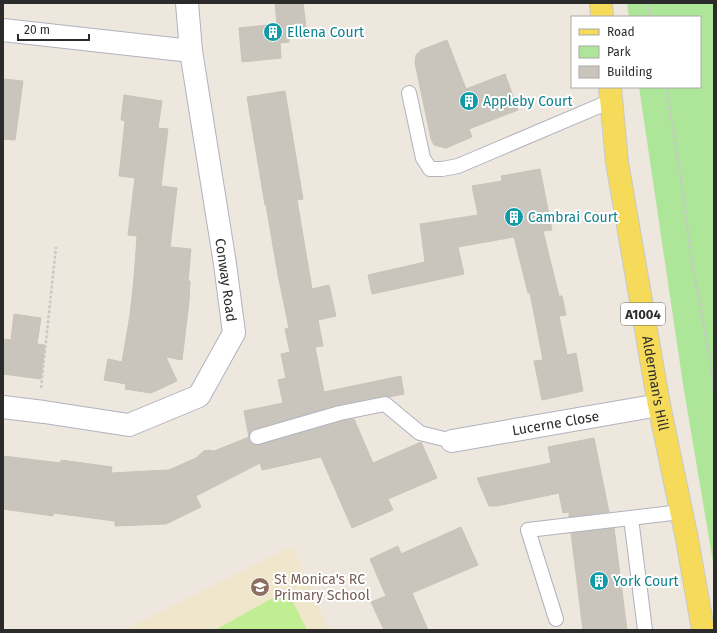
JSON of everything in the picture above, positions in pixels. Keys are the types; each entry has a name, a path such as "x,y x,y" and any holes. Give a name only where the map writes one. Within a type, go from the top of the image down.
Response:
{"main road":[{"path":"601,3 602,16"},
{"name":"Alderman's Hill","path":"610,94 617,162 659,405 687,539 703,630"}],"street":[{"name":"Conway Road","path":"3,407 129,425 199,396 234,332 225,264 191,51 187,3"},
{"path":"3,30 191,51"},
{"name":"Lucerne Close","path":"452,441 659,405"}],"lane":[{"path":"409,94 423,158 430,169 442,169 458,166 610,94"},
{"path":"257,437 340,413 385,404 420,433 452,441"},
{"path":"556,619 528,530 681,512"},
{"path":"631,518 645,630"}],"path":[{"path":"648,3 651,16"},
{"path":"666,88 714,391"},
{"path":"38,411 56,247"}],"shaded area":[{"name":"St Monica's RC Primary School","path":"292,546 329,630 124,630"}],"green space":[{"path":"627,3 714,3 714,568 683,384 639,88 701,88 701,16 629,16"},
{"path":"287,590 307,630 215,630"}],"building":[{"name":"Ellena Court","path":"275,3 303,3 307,35 289,37 289,42 280,43 281,58 242,62 239,28 277,24"},
{"name":"Appleby Court","path":"447,40 466,89 505,74 518,110 469,129 472,137 446,148 434,145 431,139 415,63 416,55 421,50"},
{"path":"3,79 23,81 15,140 3,139"},
{"path":"285,91 303,199 297,200 312,289 329,285 336,316 318,320 323,346 315,347 324,392 401,376 404,394 389,397 383,396 338,405 255,429 251,431 249,437 244,411 283,403 278,380 286,378 281,354 290,352 285,329 289,328 265,205 247,97"},
{"path":"124,95 162,101 158,128 168,129 161,186 177,188 170,247 191,249 188,281 190,281 189,302 182,360 166,357 177,381 151,393 125,389 126,384 104,380 108,359 122,362 130,315 137,236 128,235 135,178 119,176 125,121 121,120"},
{"path":"540,169 552,230 543,231 559,296 562,296 566,315 559,316 567,355 576,353 583,391 542,400 534,361 543,360 530,293 528,293 514,237 458,247 464,274 372,294 368,275 425,262 420,224 478,215 472,186 502,181 501,176"},
{"path":"14,314 41,318 37,344 45,345 41,379 3,374 3,339 11,340"},
{"path":"354,419 373,463 421,442 437,478 388,499 393,510 352,528 321,457 262,470 260,463 196,496 201,507 166,524 115,526 115,521 53,513 53,516 3,509 3,456 61,463 61,460 112,467 111,473 169,470 196,458 204,451 214,451 249,437 251,443 259,445 342,421"},
{"path":"594,438 609,512 569,517 569,512 563,513 559,493 497,506 489,506 477,478 551,463 548,447"},
{"path":"461,527 478,565 412,593 428,630 384,630 371,602 386,596 370,559 398,546 401,554"},
{"name":"York Court","path":"614,528 627,630 583,630 571,533"}],"place":[{"name":"Ellena Court","path":"273,32"},
{"name":"Appleby Court","path":"469,101"},
{"name":"Cambrai Court","path":"514,217"},
{"name":"York Court","path":"599,581"},
{"name":"St Monica's RC Primary School","path":"260,587"}]}
